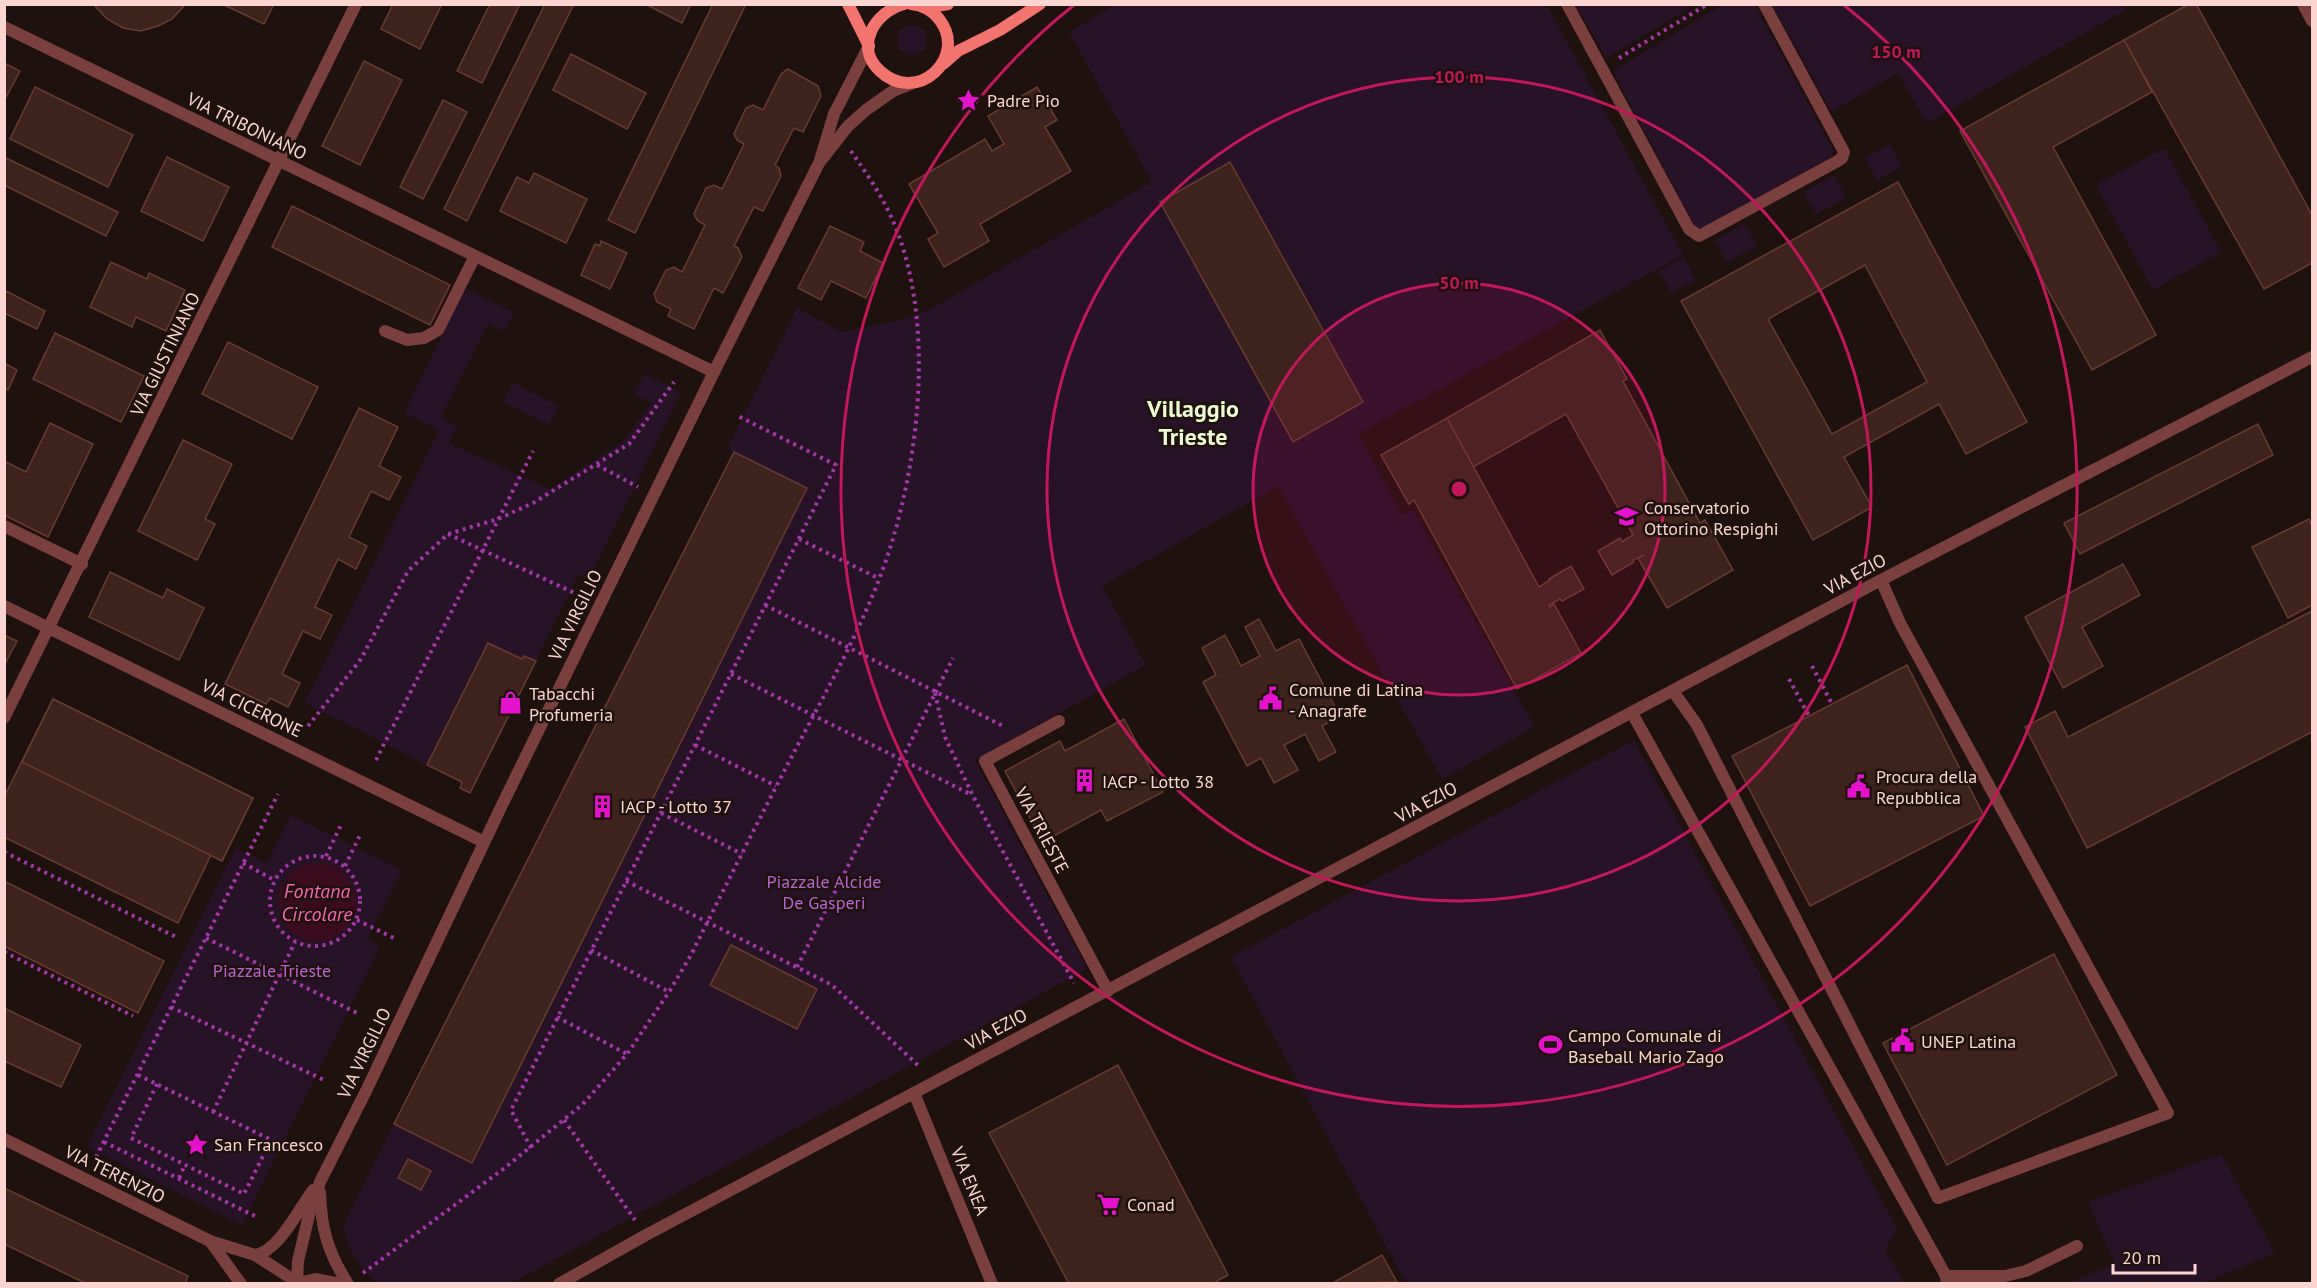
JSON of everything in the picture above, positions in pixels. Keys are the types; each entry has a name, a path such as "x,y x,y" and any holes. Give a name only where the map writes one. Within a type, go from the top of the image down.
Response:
{"main road":[{"path":"848,4 869,45"},
{"path":"904,4 888,10 875,22 870,34 869,45 871,58 877,69 886,77 911,84 923,81 934,74 958,51 1000,30 1040,4"},
{"path":"911,4 926,8 937,16 944,26 948,39 947,52 942,64"},
{"path":"926,8 948,4"}],"street":[{"name":"VIA GIUSTINIANO","path":"4,718 82,564 356,4"},
{"path":"1567,4 1689,230 1699,236 1836,162 1842,158 1844,152 1764,4"},
{"path":"2303,4 2313,21"},
{"name":"VIA TRIBONIANO","path":"4,27 714,372"},
{"path":"819,163 834,114 869,45"},
{"path":"819,163 848,126 866,110 893,91 911,84"},
{"name":"VIA VIRGILIO","path":"255,1255 263,1254 277,1243 320,1182 714,372 819,163"},
{"path":"385,331 407,340 424,338 438,330 475,256"},
{"name":"VIA EZIO","path":"559,1284 646,1235 1881,580 2313,357"},
{"path":"4,526 82,564"},
{"path":"1673,691 1697,725 1938,1198 2168,1113 1900,623 1881,580"},
{"name":"VIA CICERONE","path":"4,606 484,842"},
{"path":"1632,712 1946,1280 2005,1276 2025,1270 2077,1246"},
{"name":"VIA TRIESTE","path":"1059,721 985,761 1108,991"},
{"name":"VIA ENEA","path":"914,1093 992,1284"},
{"name":"VIA TERENZIO","path":"4,1139 210,1241 255,1255 296,1283"},
{"path":"320,1182 325,1239 332,1257 348,1284"},
{"name":"VIA VIRGILIO","path":"296,1283 298,1261 320,1182"},
{"name":"VIA TERENZIO","path":"210,1241 242,1284"},
{"path":"296,1283 315,1279 340,1284"}],"path":[{"path":"1602,68 1708,4"},
{"path":"362,1274 531,1148 583,1104 627,1054 669,992 707,922 848,647 878,578 904,497 913,443 917,408 919,329 909,277 893,221 876,187 850,151"},
{"path":"308,726 361,659 408,571 448,534 498,519 533,503 629,444 675,382"},
{"path":"531,1148 511,1110 836,465 736,415"},
{"path":"376,760 533,451"},
{"path":"597,464 638,487"},
{"path":"448,534 582,597"},
{"path":"799,539 878,578"},
{"path":"765,605 1026,738"},
{"path":"798,967 953,658"},
{"path":"1812,666 1832,704"},
{"path":"731,674 973,796"},
{"path":"1789,679 1809,716"},
{"path":"935,692 945,737 973,796 1074,983"},
{"path":"695,745 776,786"},
{"path":"96,1158 278,794"},
{"path":"661,813 742,854"},
{"path":"326,856 341,825"},
{"path":"345,866 360,835"},
{"path":"4,852 176,937"},
{"path":"304,856 326,856 345,866 357,883 360,908 357,920 337,941 323,946 309,946 295,942 283,934 274,922 270,908 270,893 274,880 292,861 304,856"},
{"path":"243,863 274,880"},
{"path":"626,881 832,985 920,1067"},
{"path":"357,920 396,939"},
{"path":"206,938 359,1014"},
{"path":"213,1112 295,942"},
{"path":"591,950 669,992"},
{"path":"4,952 133,1016"},
{"path":"171,1007 326,1081"},
{"path":"557,1017 627,1054"},
{"path":"138,1075 292,1150"},
{"path":"158,1084 131,1138 185,1165 244,1194 271,1140"},
{"path":"564,1120 635,1221"},
{"path":"104,1142 259,1218"},
{"path":"179,1178 185,1165"}],"green space":[{"path":"2123,4 2126,10 1927,123 1898,73 1832,112 1772,5"},
{"name":"Piazzale Alcide De Gasperi","path":"1115,5 1547,5 1683,255 1358,434 1402,515 1413,510 1535,727 1442,779 1278,486 1102,586 1146,665 975,760 1087,969 512,1283 377,1283 364,1271 350,1250 344,1224 394,1124 473,1162 807,489 727,449 797,308 842,332 902,320 932,308 1152,182 1069,32"},
{"path":"1576,5 1695,5 1606,58"},
{"path":"1722,5 1755,5 1833,150 1832,157 1698,229 1693,225 1613,71"},
{"path":"912,25 918,26 926,34 926,46 918,54 912,55 906,54 898,46 897,40 898,34 906,26"},
{"path":"1890,144 1902,167 1877,180 1865,158"},
{"path":"2164,148 2221,252 2153,290 2096,185"},
{"path":"1834,175 1846,198 1816,214 1804,192"},
{"path":"1745,224 1757,246 1727,262 1715,240"},
{"path":"1684,258 1696,280 1671,293 1659,271"},
{"path":"465,289 514,312 504,331 488,324 441,417 457,426 449,443 550,489 623,441 651,403 634,394 644,374 681,392 589,579 578,575 536,661 524,656 522,659 488,643 427,765 305,703 439,430 404,413"},
{"path":"513,383 559,406 549,425 503,402"},
{"name":"Campo Comunale di Baseball Mario Zago","path":"1634,740 1897,1228 1885,1250 1905,1283 1406,1283 1231,957"},
{"name":"Piazzale Trieste","path":"291,815 402,870 367,940 380,947 242,1225 87,1147 236,848 267,863"},
{"path":"2221,1154 2275,1253 2204,1283 2068,1283 2115,1264 2088,1202"}],"water":[{"name":"Fontana Circolare","path":"317,863 332,866 344,875 353,887 356,902 353,917 344,929 332,938 317,941 302,938 290,929 281,917 278,902 281,887 290,875 302,866"}],"building":[{"path":"93,4 186,4 172,19 141,31 123,28 107,19"},
{"path":"222,4 274,4 264,24"},
{"path":"393,4 442,4 420,49 381,29"},
{"path":"490,4 520,4 482,83 457,71"},
{"path":"545,4 574,4 467,221 444,209"},
{"path":"645,4 691,4 682,23"},
{"path":"713,4 746,4 635,233 608,220"},
{"path":"2189,4 2196,4 2312,215 2312,263 2264,289 2124,40"},
{"path":"2124,40 2152,92 2053,147 2156,335 2092,370 1960,131"},
{"path":"571,54 646,93 627,129 553,90"},
{"path":"364,61 402,80 360,165 322,146"},
{"path":"4,63 20,71 4,101"},
{"path":"788,69 818,86 821,96 803,132 794,128 775,165 779,168 781,176 763,211 754,207 734,246 738,248 742,257 723,293 714,288 694,329 668,316 671,309 657,302 654,294 666,270 674,267 682,272 705,225 697,220 694,214 706,188 714,185 722,189 744,144 737,140 734,134 746,108 753,105 763,110 781,74"},
{"path":"35,87 133,135 108,187 10,139"},
{"path":"1037,87 1057,120 1045,127 1071,171 980,224 989,241 944,267 928,239 938,233 909,184 985,139 992,151 1004,144 988,116"},
{"path":"443,100 467,112 423,199 400,187"},
{"path":"4,157 118,212 106,236 4,185"},
{"path":"167,157 229,187 203,241 141,211"},
{"path":"1230,162 1363,402 1293,442 1160,202"},
{"path":"534,173 587,199 566,243 500,211 517,177 529,183"},
{"path":"1898,182 2027,422 1966,454 1939,404 1844,457 1872,507 1813,540 1681,301","holes":["1865,265 1927,382 1832,434 1768,319"]},
{"path":"292,206 450,285 430,325 272,247"},
{"path":"830,226 864,242 860,251 883,263 866,298 831,281 821,300 798,288"},
{"path":"601,241 627,253 610,289 581,275 595,244 600,246"},
{"path":"111,262 147,279 149,273 185,290 166,331 136,317 132,327 90,307"},
{"path":"4,290 45,311 37,329 4,313"},
{"path":"1600,330 1627,379 1623,381 1700,523 1705,520 1733,570 1667,608 1638,558 1644,555 1633,560 1634,562 1612,575 1598,551 1620,538 1622,542 1633,535 1566,414 1473,467 1447,418"},
{"path":"55,333 144,376 121,422 33,379"},
{"path":"228,342 318,387 292,439 202,394"},
{"path":"4,363 17,370 8,390 4,388"},
{"path":"359,408 398,427 379,466 401,477 389,500 371,491 349,537 367,546 356,569 338,559 315,607 332,615 320,639 303,631 282,674 300,683 288,707 270,698 266,704 225,684"},
{"path":"1447,418 1539,587 1571,566 1584,589 1549,605 1550,607 1554,604 1581,653 1517,689 1414,500 1409,504 1381,455"},
{"path":"50,423 93,444 48,537 4,515 4,461 26,472"},
{"path":"2258,424 2273,455 2080,554 2064,523"},
{"path":"183,440 232,464 205,519 215,524 197,560 138,531"},
{"name":"IACP - Lotto 37","path":"734,452 807,488 472,1163 394,1124"},
{"path":"2309,519 2312,526 2312,605 2288,618 2252,547"},
{"path":"2123,564 2140,595 2082,627 2103,666 2063,688 2025,617"},
{"path":"110,572 163,598 167,589 204,608 179,660 89,617"},
{"path":"2312,611 2312,732 2087,848 2025,727 2055,711 2068,737"},
{"name":"Comune di Latina - Anagrafe","path":"1259,619 1276,651 1299,639 1340,716 1322,726 1336,752 1319,761 1305,734 1284,745 1298,770 1274,783 1261,758 1247,766 1203,682 1216,675 1202,648 1225,635 1241,666 1260,656 1245,627"},
{"path":"4,635 17,641 4,666"},
{"path":"488,643 522,659 524,656 536,661 470,793 460,788 462,782 427,765"},
{"name":"Procura della Repubblica","path":"1907,665 1984,816 1810,906 1732,756"},
{"path":"53,699 253,798 222,861 211,855 178,923 4,837 4,797"},
{"path":"53,699 253,798 222,861 22,762"},
{"name":"IACP - Lotto 38","path":"1124,719 1163,792 1107,821 1101,810 1043,842 1005,771 1060,741 1065,751"},
{"path":"4,881 164,961 138,1013 4,946"},
{"path":"731,945 817,989 797,1029 710,985"},
{"path":"2054,954 2117,1075 1947,1165 1883,1043"},
{"path":"4,1008 81,1045 61,1087 4,1061"},
{"name":"Conad","path":"1118,1065 1228,1275 1212,1284 1069,1284 989,1133"},
{"path":"408,1159 431,1171 421,1190 398,1178"},
{"path":"4,1188 188,1276 185,1284 87,1284 4,1244"},
{"path":"1382,1255 1397,1282 1331,1284"}],"place":[{"name":"Padre Pio","path":"969,100"},
{"name":"Conservatorio Ottorino Respighi","path":"1626,517"},
{"name":"Comune di Latina - Anagrafe","path":"1271,699"},
{"name":"Tabacchi Profumeria","path":"511,703"},
{"name":"IACP - Lotto 38","path":"1084,781"},
{"name":"Procura della Repubblica","path":"1858,786"},
{"name":"IACP - Lotto 37","path":"602,806"},
{"name":"UNEP Latina","path":"1903,1041"},
{"name":"Campo Comunale di Baseball Mario Zago","path":"1550,1045"},
{"name":"San Francesco","path":"196,1144"},
{"name":"Conad","path":"1109,1204"}],"district":[{"name":"Villaggio Trieste","path":"1193,422"}]}
